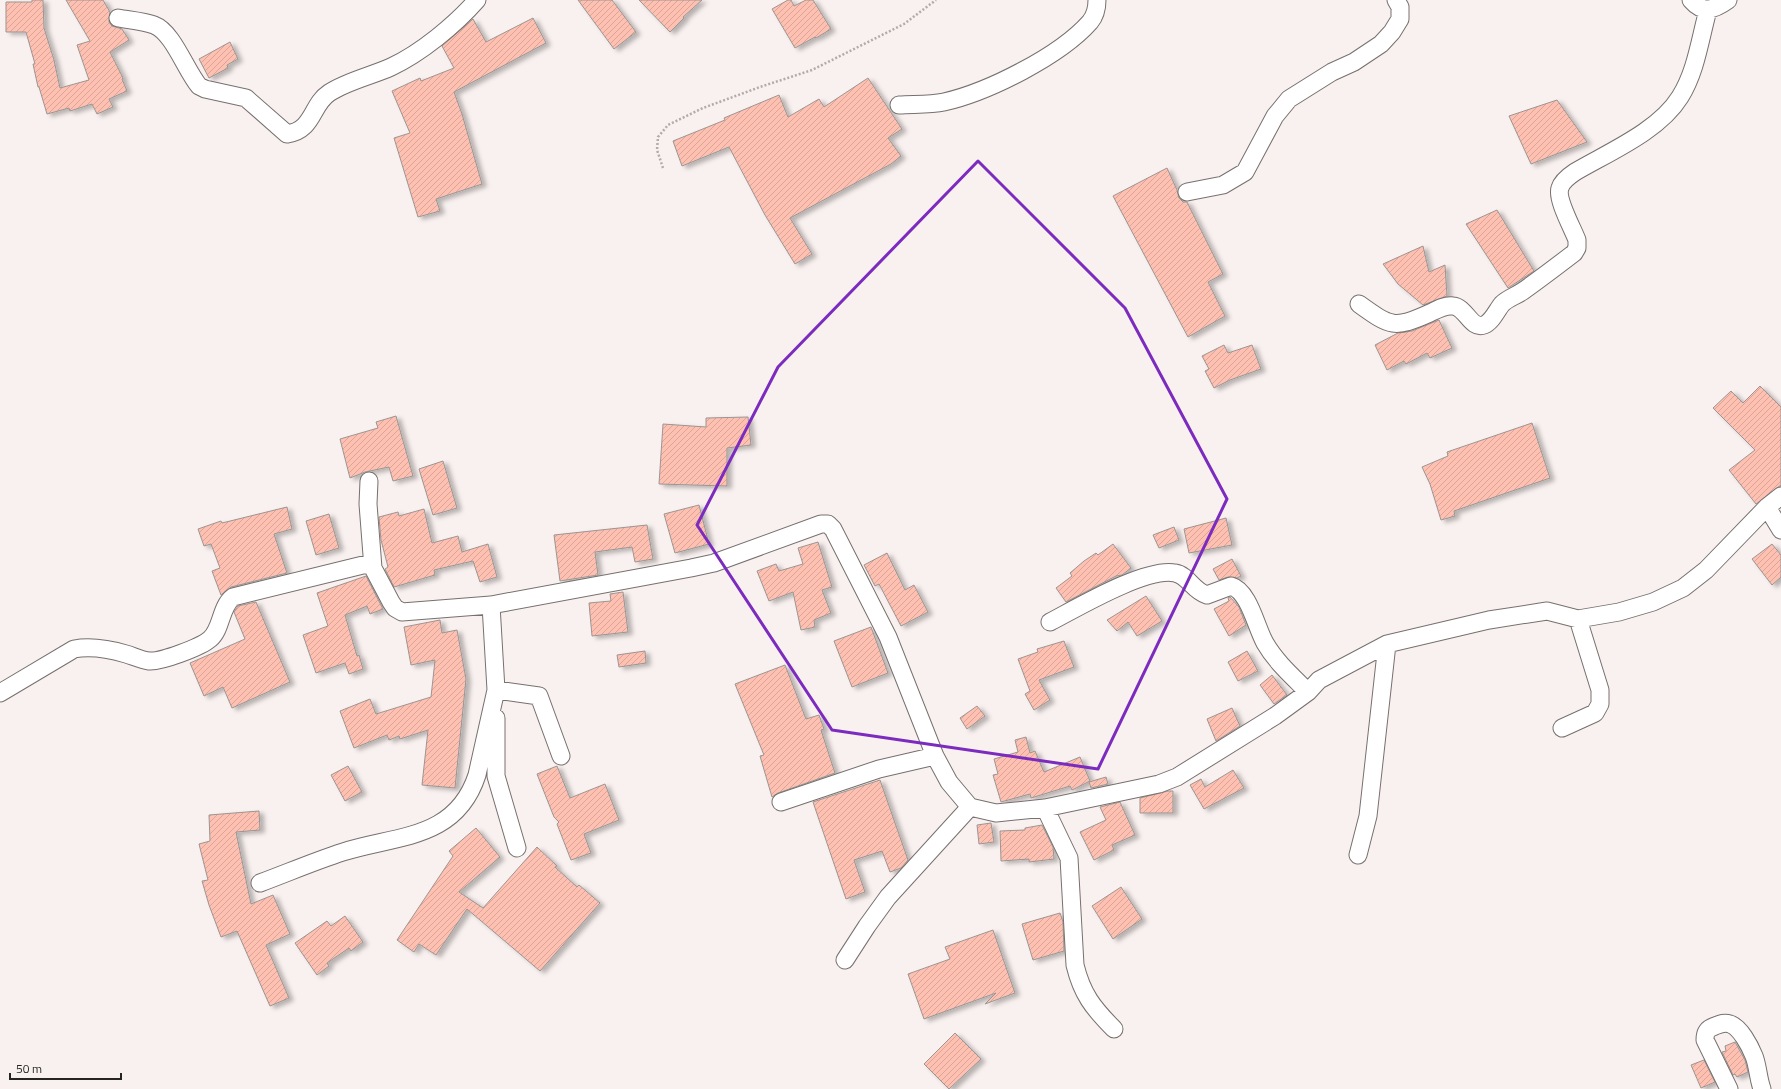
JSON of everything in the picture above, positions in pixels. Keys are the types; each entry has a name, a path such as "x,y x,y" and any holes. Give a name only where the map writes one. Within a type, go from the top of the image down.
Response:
{"street":[{"path":"118,18 154,25 160,28 167,36 199,86 205,89 246,98 287,134 293,133 308,123 320,101 330,92 391,67 411,56 445,30 477,0"},
{"path":"899,105 944,102 986,88 1032,64 1066,44 1090,22 1096,11 1097,0"},
{"path":"1187,192 1223,184 1245,172 1275,116 1289,99 1332,72 1354,62 1381,44 1392,32 1400,19 1400,7 1396,0"},
{"path":"1691,0 1700,8 1708,10 1718,7 1728,0"},
{"path":"1359,304 1380,319 1394,324 1408,323 1444,306 1452,305 1463,310 1473,322 1483,326 1488,323 1503,304 1522,292 1574,253 1577,248 1577,240 1560,198 1560,188 1565,179 1574,172 1650,128 1664,116 1680,97 1693,68 1708,10"},
{"path":"369,481 368,504 373,568 391,602 395,608 402,612 491,605 714,563 821,524 828,524 833,529 888,637 935,756 949,782 970,807 996,812 1045,808 1159,784 1177,777 1275,716 1308,692 1319,680 1387,644 1482,622 1547,611 1578,619 1619,612 1653,602 1683,588 1706,570 1767,507 1781,496"},
{"path":"1767,507 1781,530"},
{"path":"0,693 74,649 85,647 104,649 151,661 192,650 213,637 224,610 233,597 367,564 373,568"},
{"path":"1050,622 1104,594 1156,574 1169,572 1177,573 1195,590 1207,595 1231,586 1237,588 1244,598 1264,643 1279,663 1308,692"},
{"path":"491,605 495,695 496,776 517,848"},
{"path":"1562,728 1595,713 1600,704 1600,690 1578,619"},
{"path":"1358,855 1368,816 1387,644"},
{"path":"495,695 539,696 562,756"},
{"path":"260,883 343,852 413,836 433,828 446,819 459,808 473,787 495,695"},
{"path":"781,802 879,769 935,756"},
{"path":"845,960 888,897 970,807"},
{"path":"1045,808 1068,858 1075,965 1079,980 1084,994 1095,1011 1114,1029"},
{"path":"1729,1089 1705,1040 1705,1034 1709,1029 1723,1023 1731,1024 1736,1028 1755,1056 1758,1078 1762,1089"}],"path":[{"path":"663,168 657,150 658,137 668,124 724,100 785,77 812,70 904,24 936,0"}],"highlighted area":[{"path":"978,161 1125,308 1227,499 1098,769 832,730 697,525 778,367"}],"building":[{"path":"32,0 43,0 44,28 54,60 60,88 89,80 77,45 90,41 66,0 103,0 110,12 109,22 112,26 122,29 129,40 110,52 123,78 122,79 127,91 109,99 113,107 97,114 92,104 70,111 69,108 47,114 38,87 33,64 35,64 26,32 6,32 6,2 32,2"},
{"path":"578,0 612,0 636,32 614,49"},
{"path":"639,0 702,0 683,17 684,18 670,32"},
{"path":"788,0 791,0 794,6 806,0 813,0 831,29 795,48 772,9"},
{"path":"533,18 546,43 454,92 462,114 482,184 436,199 440,211 418,217 394,138 410,133 392,91 420,78 421,81 454,68 442,46 473,19 486,42"},
{"path":"230,42 238,59 227,65 228,68 209,78 199,59"},
{"path":"868,78 902,129 888,138 901,156 891,164 790,218 812,254 795,264 765,215 729,147 682,166 673,141 725,120 724,118 779,95 788,117 819,99 824,107"},
{"path":"1557,100 1587,142 1531,164 1509,116"},
{"path":"1167,168 1179,198 1183,202 1187,202 1223,274 1208,282 1225,316 1188,337 1113,196"},
{"path":"1497,210 1534,271 1508,288 1466,224"},
{"path":"1423,246 1429,272 1445,265 1447,296 1423,305 1398,284 1383,264"},
{"path":"1439,320 1452,348 1430,358 1427,353 1406,364 1404,361 1387,370 1375,345 1398,333 1412,331"},
{"path":"1224,345 1228,353 1252,345 1261,369 1230,380 1214,388 1205,371 1209,369 1202,356"},
{"path":"1760,386 1781,407 1781,485 1756,504 1729,470 1755,450 1713,408 1731,391 1743,403"},
{"path":"396,416 413,476 393,481 389,467 365,472 350,478 340,439 378,428 376,422"},
{"path":"748,417 751,445 727,448 727,486 659,484 663,424 706,427 706,418"},
{"path":"1532,423 1550,478 1454,511 1455,516 1441,520 1430,484 1422,467 1448,456 1447,452"},
{"path":"443,461 457,508 433,515 419,469"},
{"path":"699,505 709,544 675,553 664,514"},
{"path":"287,507 292,529 274,534 287,573 231,587 221,595 212,571 220,568 211,544 204,546 198,529 221,521 222,523"},
{"path":"424,509 432,543 458,536 462,552 488,544 497,577 480,582 473,561 434,570 435,575 394,587 385,569 388,567 381,540 379,517 398,512 399,516"},
{"path":"329,514 339,548 316,555 306,521"},
{"path":"1226,518 1232,545 1189,553 1184,529"},
{"path":"647,525 653,559 635,562 632,547 595,552 598,575 560,581 554,535"},
{"path":"1174,527 1179,540 1159,548 1153,535"},
{"path":"818,542 832,587 822,590 831,613 814,620 815,627 801,630 793,592 769,601 757,571 776,564 779,571 803,564 798,548"},
{"path":"1113,544 1131,568 1122,575 1116,576 1066,602 1056,588 1072,576 1070,573 1084,561 1096,553 1098,555"},
{"path":"1772,544 1781,555 1781,577 1772,585 1752,559"},
{"path":"887,553 905,590 914,585 928,612 901,626 879,584 875,586 864,565"},
{"path":"1232,559 1241,576 1237,578 1228,577 1219,580 1213,569"},
{"path":"366,576 383,609 370,614 367,606 345,615 357,656 359,655 363,669 349,674 345,663 316,673 303,635 328,626 317,593"},
{"path":"623,592 628,632 592,636 589,603 611,601 610,594"},
{"path":"1146,596 1162,621 1137,636 1128,622 1117,631 1107,620"},
{"path":"1230,597 1239,607 1246,625 1229,636 1214,609 1229,601 1228,598"},
{"path":"256,602 290,682 232,708 223,687 204,696 190,663 245,639 234,612 238,606"},
{"path":"440,620 442,633 457,630 466,679 455,788 422,785 428,730 400,739 399,736 389,740 387,735 354,748 340,711 370,699 376,714 431,697 435,660 411,665 404,627"},
{"path":"871,627 888,673 852,687 834,641"},
{"path":"1064,641 1074,667 1039,680 1050,700 1034,710 1025,694 1030,691 1018,659 1038,652 1037,649"},
{"path":"645,651 646,663 619,667 617,655"},
{"path":"1247,651 1258,671 1238,681 1228,662"},
{"path":"785,665 806,719 819,715 824,729 821,730 835,773 778,793 772,797 760,756 764,755 735,684"},
{"path":"1272,675 1287,695 1274,704 1260,685"},
{"path":"977,706 985,716 967,729 960,718"},
{"path":"1232,708 1240,726 1216,741 1207,719"},
{"path":"1026,737 1030,753 1035,751 1044,772 1080,757 1090,781 1072,790 1070,786 1031,798 1030,794 1001,802 993,775 998,774 994,759 1018,752 1015,740"},
{"path":"348,766 362,792 345,801 331,775"},
{"path":"557,766 570,798 605,784 619,820 584,834 591,853 571,860 557,824 559,822 554,817 537,774"},
{"path":"1233,770 1244,788 1204,809 1190,785 1201,779 1205,787"},
{"path":"1106,777 1108,784 1091,788 1089,782"},
{"path":"880,780 908,860 901,868 890,872 882,851 854,860 865,892 846,899 813,802"},
{"path":"1173,791 1173,813 1140,813 1140,798"},
{"path":"1120,802 1135,835 1112,845 1114,850 1094,860 1080,832 1106,820 1100,807"},
{"path":"259,811 260,830 236,832 251,904 273,895 290,934 266,945 289,998 270,1006 237,931 221,937 202,881 208,880 199,844 210,841 209,815"},
{"path":"991,823 994,842 979,844 977,825"},
{"path":"1042,825 1053,847 1054,859 1029,862 1029,859 1001,861 1000,831 1025,830 1025,828"},
{"path":"476,828 500,857 459,892 483,908 537,847 557,866 555,867 577,887 579,885 600,903 540,971 467,909 436,955 419,944 414,952 397,940 453,856 449,851"},
{"path":"1121,887 1142,919 1113,939 1092,906"},
{"path":"1060,913 1063,922 1064,951 1033,960 1022,924"},
{"path":"345,916 363,942 351,951 349,948 327,963 329,966 317,975 295,943 327,921 331,926"},
{"path":"993,930 1015,993 985,1004 996,993 924,1019 908,974 950,959 945,947"},
{"path":"955,1033 981,1059 949,1089 924,1064"},
{"path":"1735,1042 1745,1060 1748,1072 1737,1077 1735,1074 1733,1075 1722,1052 1726,1051 1725,1046"},
{"path":"1704,1060 1715,1082 1701,1088 1691,1065"}]}
